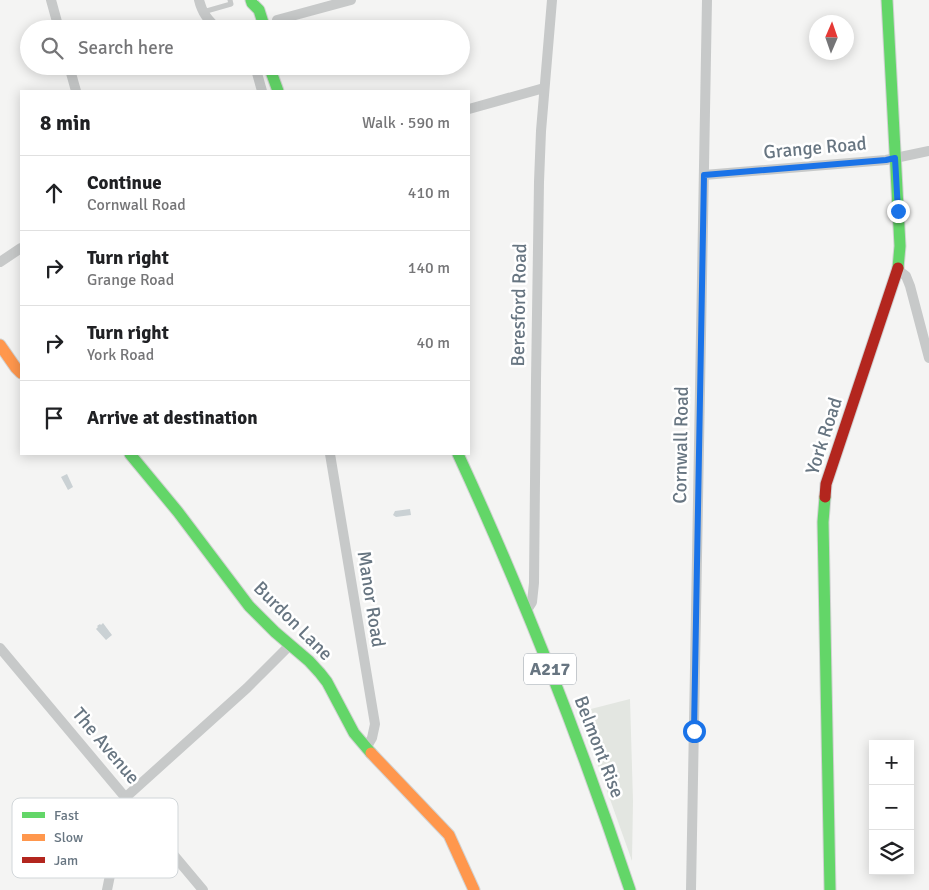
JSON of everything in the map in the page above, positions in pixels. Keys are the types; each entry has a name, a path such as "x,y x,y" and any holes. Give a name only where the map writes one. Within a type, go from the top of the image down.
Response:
{"main road":[{"name":"York Road","path":"830,890 823,522 826,484 898,270 900,246 887,0"},
{"path":"252,2 249,11 252,20"},
{"path":"252,2 259,10 263,20"},
{"path":"272,75 278,90"},
{"path":"283,75 288,90"},
{"path":"0,345 20,372"},
{"name":"Burdon Lane","path":"131,455 149,474 249,606 320,673 327,682 354,733 366,748 449,835 474,890"},
{"name":"Belmont Rise","path":"458,455 498,540 527,610 603,808 630,890"}],"street":[{"path":"51,0 57,20"},
{"path":"199,0 208,20"},
{"path":"277,20 351,0"},
{"name":"Beresford Road","path":"527,610 532,602 534,583 539,182 544,88 552,0"},
{"name":"Cornwall Road","path":"691,890 707,0"},
{"path":"72,75 76,90"},
{"path":"258,75 262,90"},
{"path":"470,109 544,88"},
{"name":"Grange Road","path":"704,175 886,160 929,151"},
{"path":"0,262 20,249"},
{"path":"898,270 906,276 910,286 929,358"},
{"name":"Manor Road","path":"330,455 374,724 372,738 366,748"},
{"path":"126,797 247,688 290,645"},
{"name":"The Avenue","path":"0,648 126,797"},
{"name":"The Avenue","path":"178,860 203,890"}],"lane":[{"path":"203,12 231,4 230,0"}],"shaded area":[{"path":"67,474 73,487 68,490 61,477"},
{"path":"410,509 411,515 396,517 393,515 395,511"},
{"path":"103,623 112,635 106,640 96,629 97,626"},
{"path":"630,699 633,801 632,861 579,712"}],"traffic: fast":[{"path":"251,0 259,10 262,20"},
{"path":"887,0 900,246 898,268"},
{"path":"272,75 278,90"},
{"path":"131,455 178,512 249,606 320,673 327,682 354,733 371,753"},
{"path":"458,455 506,561 550,669 630,890"},
{"path":"825,497 823,522 830,890"}],"traffic: slow":[{"path":"0,345 20,372"},
{"path":"371,753 449,835 474,890"}],"traffic: jam":[{"path":"825,497 826,484 898,268"}],"route":[{"path":"694,731 704,175 895,158 898,211"}]}
